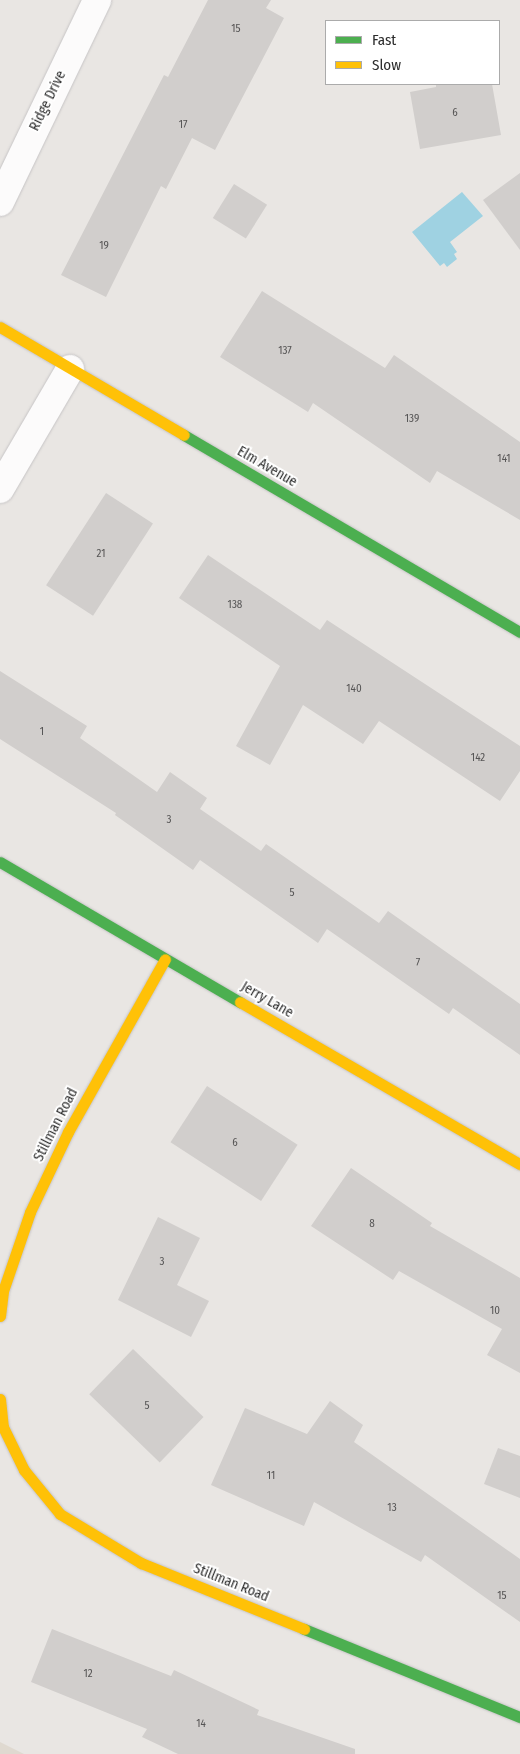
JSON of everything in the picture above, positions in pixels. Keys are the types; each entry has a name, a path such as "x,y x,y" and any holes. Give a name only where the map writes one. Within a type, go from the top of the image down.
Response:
{"street":[{"name":"Ridge Drive","path":"0,202 97,0"},
{"name":"Elm Avenue","path":"0,327 520,632"},
{"path":"0,489 70,369"},
{"name":"Jerry Lane","path":"0,862 520,1164"},
{"name":"Stillman Road","path":"0,1316 3,1291 30,1212 68,1132 165,959"},
{"name":"Stillman Road","path":"0,1399 3,1427 24,1470 60,1514 141,1563 520,1717"}],"shaded area":[{"path":"0,1742 24,1754 0,1754"}],"water":[{"path":"462,192 483,216 450,242 457,252 454,254 457,259 447,267 444,263 440,266 412,232"}],"building":[{"path":"208,0 271,0 266,8 284,18 215,150 192,138 166,189 161,186 106,297 61,275 164,75 168,77"},
{"path":"436,85 492,85 501,135 420,149 410,92 436,87"},
{"path":"520,173 520,250 483,200"},
{"path":"234,184 267,205 246,239 213,218"},
{"path":"262,291 385,368 394,355 520,442 520,520 437,471 430,483 313,403 308,412 220,357"},
{"path":"106,493 153,523 93,616 46,585"},
{"path":"208,555 320,630 327,620 520,746 520,771 500,801 379,721 363,744 303,705 270,765 236,746 280,666 179,598"},
{"path":"0,671 87,726 80,738 157,792 170,772 207,798 200,809 261,851 266,844 379,923 388,911 520,1004 520,1055 453,1008 449,1014 327,929 318,943 200,860 193,870 115,815 116,813 0,739"},
{"path":"207,1086 298,1145 261,1201 171,1142"},
{"path":"351,1168 432,1223 430,1226 520,1278 520,1373 487,1355 502,1329 399,1271 393,1280 311,1226"},
{"path":"158,1217 200,1238 177,1285 209,1301 191,1337 118,1300"},
{"path":"133,1349 203,1417 160,1462 89,1394"},
{"path":"330,1401 363,1425 354,1442 520,1559 520,1622 425,1555 421,1562 314,1502 304,1526 211,1485 245,1408 307,1434"},
{"path":"498,1448 520,1456 520,1498 484,1484"},
{"path":"52,1629 171,1676 174,1670 259,1710 257,1715 355,1749 355,1754 178,1754 142,1737 147,1729 31,1682"}],"traffic: fast":[{"path":"184,435 520,632"},
{"path":"0,862 240,1002"},
{"path":"304,1629 520,1717"}],"traffic: slow":[{"path":"0,327 184,435"},
{"path":"0,1316 3,1291 30,1212 68,1132 165,959"},
{"path":"240,1002 520,1164"},
{"path":"0,1399 3,1427 24,1470 60,1514 141,1563 304,1629"}]}
